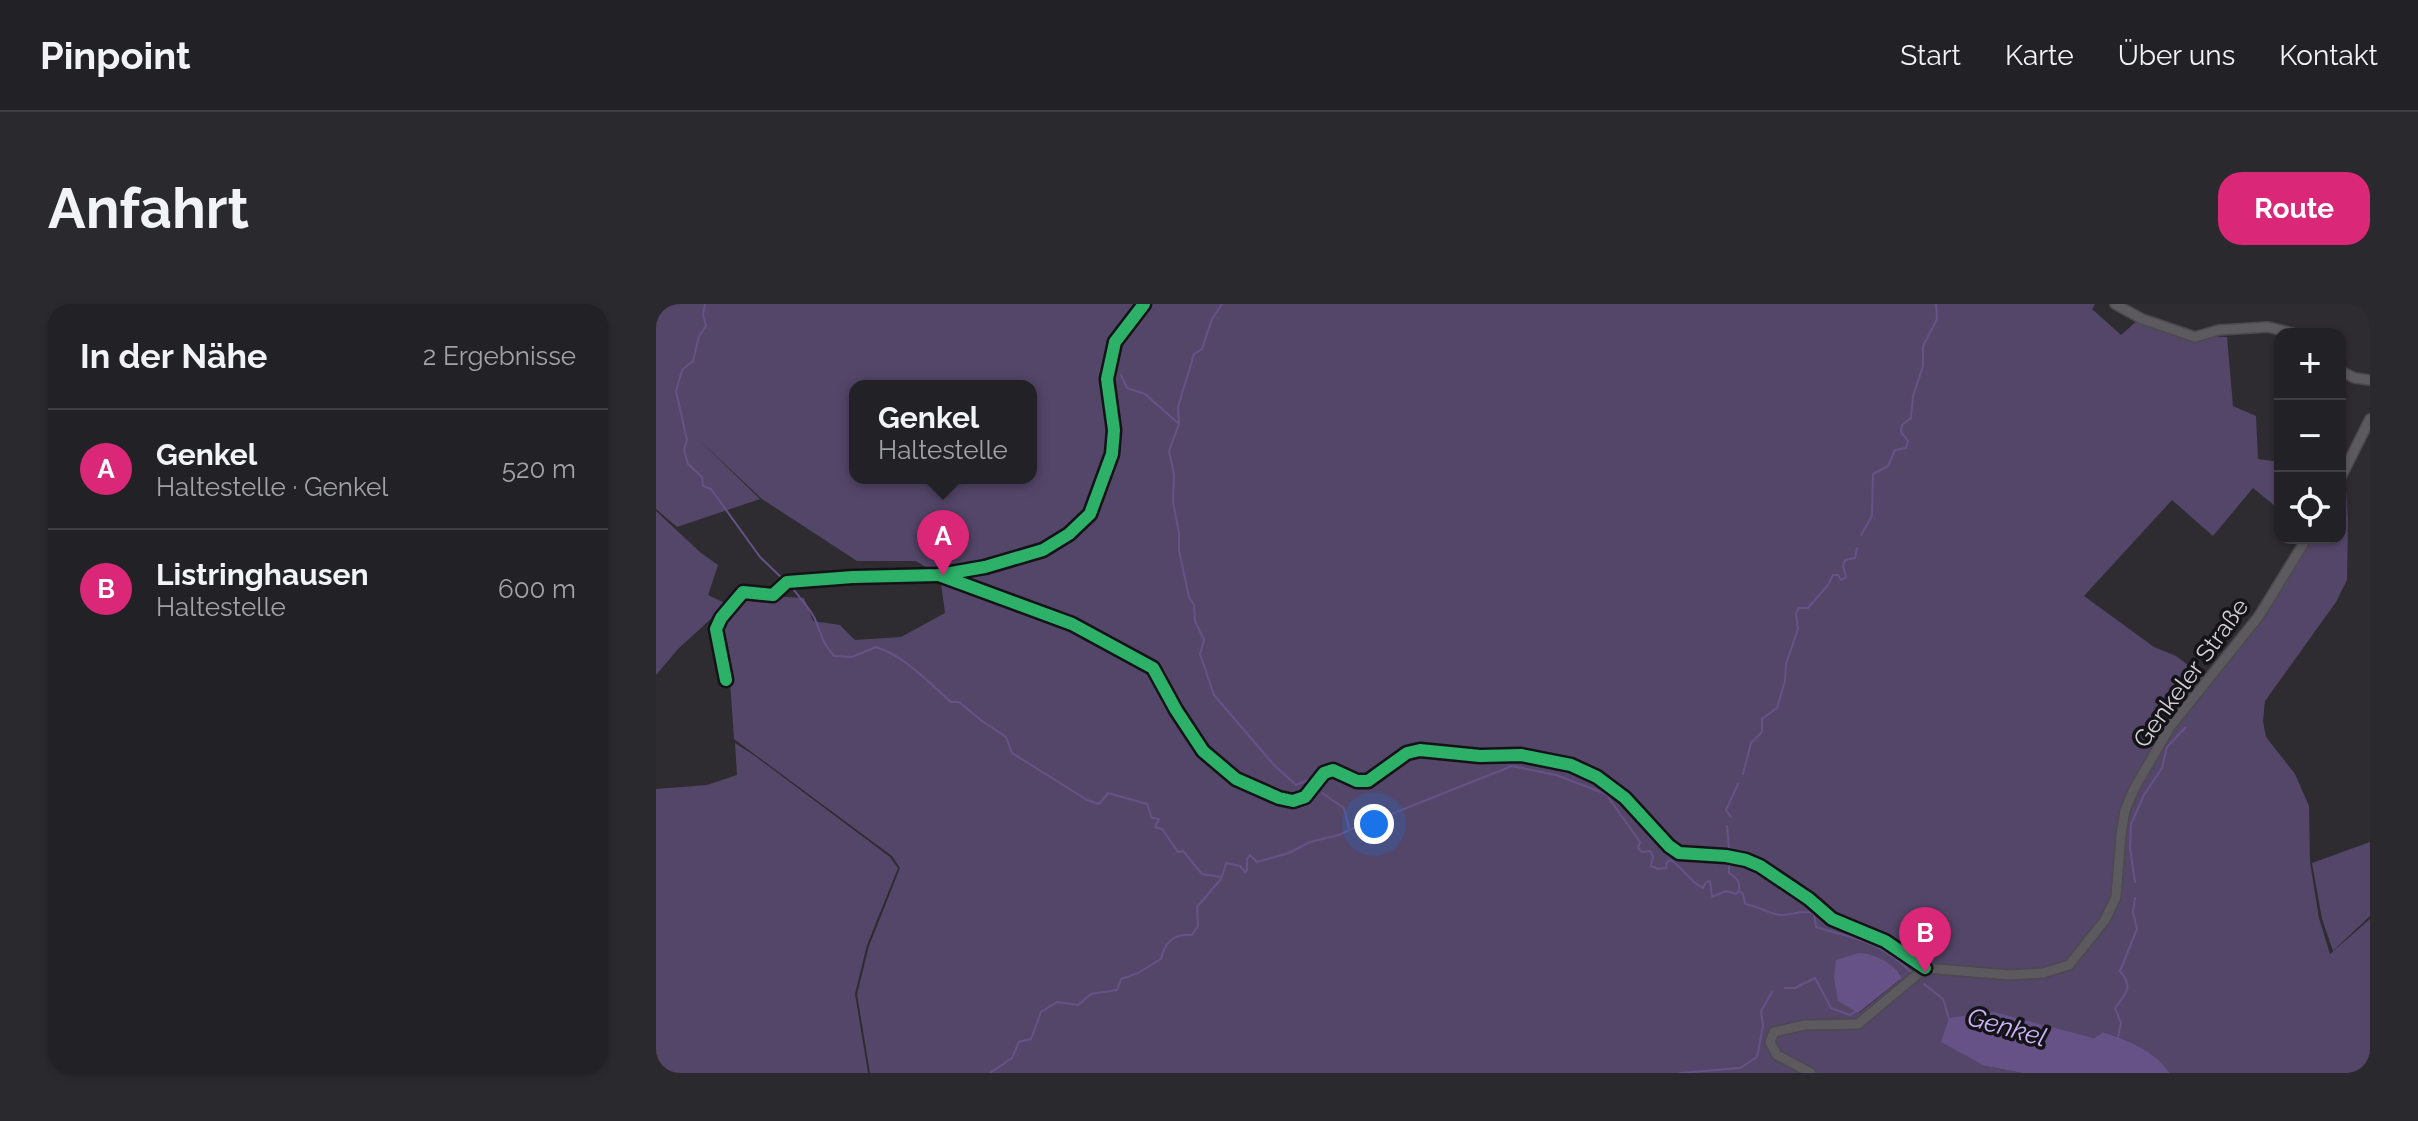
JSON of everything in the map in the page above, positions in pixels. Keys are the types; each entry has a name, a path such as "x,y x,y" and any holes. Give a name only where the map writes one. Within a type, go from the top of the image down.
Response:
{"street":[{"path":"726,680 716,629 721,618 743,592 773,595 787,582 939,575 985,567 1043,550 1069,534 1090,514 1112,454 1114,430 1107,379 1115,342 1144,304"},
{"path":"2115,304 2142,319 2195,337 2219,330 2274,328"},
{"path":"2346,374 2370,380"},
{"path":"2344,472 2370,419"},
{"name":"Genkeler Straße","path":"1925,968 2010,975 2043,973 2069,965 2105,920 2116,897 2125,810 2134,789 2170,727 2259,616 2303,544"},
{"path":"939,575 1072,624 1153,668 1203,751 1236,779 1279,798 1293,801 1305,797 1324,773 1333,770 1357,781 1368,781 1407,753 1420,750 1546,758 1571,765 1609,785 1679,853 1726,856 1760,866 1832,919 1885,941 1925,968 1858,1024 1805,1025 1774,1032 1770,1042 1777,1055 1811,1073"}],"shaded area":[{"path":"656,304 1143,304 1113,342 1105,379 1111,411 1111,454 1089,514 1043,549 984,566 937,574 916,561 857,561 762,499 697,438 760,499 677,527 656,509"},
{"path":"1146,304 2095,304 2092,309 2121,335 2139,319 2201,336 2227,337 2233,406 2256,416 2258,459 2274,461 2274,505 2253,488 2213,536 2172,500 2084,596 2154,647 2176,656 2208,680 2304,544 2346,544 2346,489 2347,580 2336,602 2265,701 2263,721 2266,737 2295,774 2309,806 2310,862 2319,918 2330,954 2370,919 2370,1073 2170,1073 2148,1052 2103,1032 2094,1038 1994,1013 1985,1066 2022,1073 870,1073 857,994 869,946 900,868 892,856 734,739 730,682 719,629 745,595 804,598 813,621 840,625 855,640 901,637 945,613 940,576 1071,625 1153,669 1202,751 1237,778 1205,750 1155,668 1072,623 942,575 1044,550 1092,514 1113,454 1108,380 1117,342","holes":["1900,973 1900,980 1859,1013 1838,1001"]},
{"path":"656,511 718,565 708,595 727,604 678,649 656,675"},
{"path":"735,743 890,857 898,868 867,945 855,994 868,1073 656,1073 656,789 707,785 737,775"},
{"path":"2370,842 2370,916 2333,951 2322,919 2312,863"}],"water":[{"path":"1859,953 1884,960 1902,978 1858,1013 1838,1001 1834,978 1836,960"},
{"path":"1994,1012 2094,1038 2103,1032 2148,1052 2170,1073 2022,1073 1985,1066 1941,1042 1949,1018"}],"waterway":[{"name":"Genkel","path":"705,304 703,314 706,326 699,336 693,361 682,370 676,391 687,440 684,450 688,464 702,477 703,486 711,489 760,557 784,580"},
{"path":"1222,304 1212,319 1202,349 1194,354 1178,407 1179,424 1169,451 1174,475 1173,502 1179,550 1189,597 1194,605 1195,621 1204,640 1200,654 1214,695 1274,765 1296,785 1311,779"},
{"path":"1861,535 1872,516 1873,474 1888,466 1895,450 1906,448 1908,441 1901,432 1902,425 1911,418 1913,396 1923,366 1923,346 1937,319 1936,304"},
{"path":"1121,375 1127,388 1145,394 1179,424"},
{"path":"1743,774 1751,743 1762,732 1762,719 1777,708 1785,681 1786,664 1798,629 1796,613 1799,608 1808,608 1833,575 1838,575 1841,580 1846,577 1845,560 1855,558 1857,548"},
{"name":"Genkel","path":"791,586 812,613 823,641 834,656 852,657 876,647 887,651 916,670 951,702 959,702 1006,737 1012,753 1087,800 1099,804 1108,793 1147,804 1152,818 1159,819 1155,827 1162,829 1178,852 1183,851 1202,874 1222,877 1226,863 1240,866 1245,872 1250,855 1257,862 1289,853 1310,842 1339,835 1512,766 1556,775 1606,794 1640,842 1638,848 1642,852 1650,851 1653,856 1651,866 1666,868 1671,860 1699,886 1703,888 1710,881 1712,897 1726,891 1736,894 1739,891 1745,904 1775,914 1814,913 1816,927 1877,947 1911,972"},
{"path":"2135,882 2130,848 2131,824 2144,795 2162,768 2167,747 2185,728"},
{"path":"1731,817 1726,810 1738,784"},
{"path":"1322,793 1344,808 1349,828"},
{"path":"1727,826 1729,849"},
{"path":"1729,862 1729,873 1737,880 1739,891"},
{"path":"990,1073 1012,1058 1019,1042 1031,1039 1041,1012 1057,1002 1078,1005 1091,994 1117,990 1121,979 1161,959 1171,940 1192,935 1198,926 1197,907 1221,879"},
{"path":"2118,1037 2121,1023 2115,1008 2127,990 2127,982 2120,971 2137,929 2133,912 2135,898"},
{"path":"1785,988 1795,988 1815,978 1831,1008 1850,1015 1856,1011"},
{"name":"Genkel","path":"1924,984 1943,999 1949,1019"},
{"path":"1680,1073 1740,1068 1757,1057 1763,1026 1761,1011 1772,992"}],"cycle path":[{"path":"726,680 716,629 721,618 743,592 773,595 787,582 939,575 985,567 1043,550 1069,534 1090,514 1112,454 1114,430 1107,379 1115,342 1144,304"},
{"path":"939,575 1072,624 1153,668 1203,751 1236,779 1279,798 1293,801 1305,797 1324,773 1333,770 1357,781 1368,781 1407,753 1420,750 1480,756 1521,755 1571,765 1597,777 1625,798 1679,853 1726,856 1760,866 1809,899 1832,919 1885,941 1925,968"}],"place":[{"name":"Genkel","path":"943,576"},
{"name":"Listringhausen","path":"1925,973"}]}
